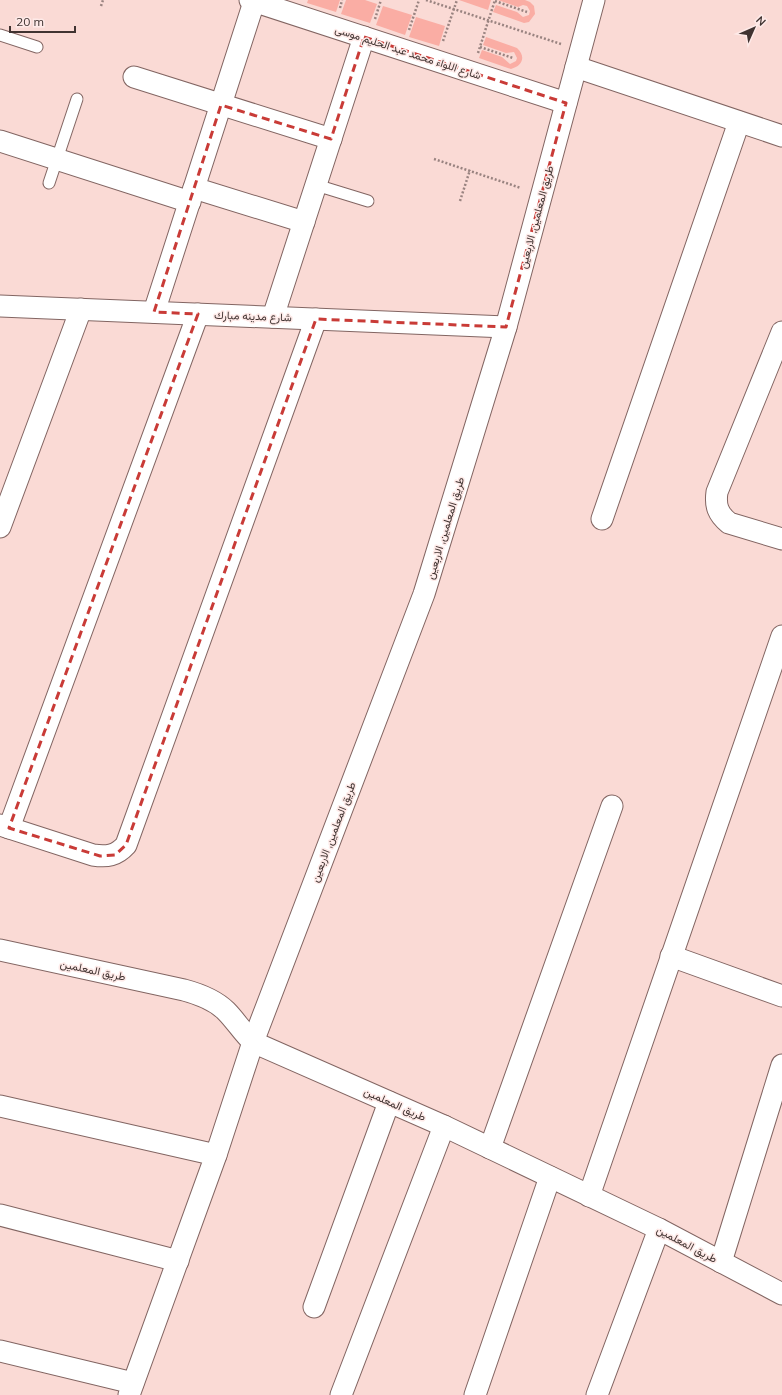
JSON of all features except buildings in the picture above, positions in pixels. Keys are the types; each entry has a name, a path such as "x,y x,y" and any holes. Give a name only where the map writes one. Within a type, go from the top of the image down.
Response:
{"street":[{"name":"طريق المعلمين, الاربعين","path":"131,1389 216,1155 254,1042 424,594 506,327 594,0"},
{"name":"شارع اللواء محمد عبد الحليم موسى","path":"252,1 566,103"},
{"path":"154,312 221,105 252,1"},
{"path":"273,317 364,37"},
{"path":"578,59 739,122 782,136"},
{"path":"134,77 331,139"},
{"path":"602,519 739,122"},
{"path":"0,141 57,159 192,195 304,222"},
{"name":"شارع مدينه مبارك","path":"0,306 506,327"},
{"path":"0,527 81,309"},
{"path":"198,314 5,826 93,855 115,855 126,845 316,319"},
{"path":"782,332 717,492 716,501 717,510 729,523 782,539"},
{"path":"588,1196 782,636"},
{"path":"490,1148 612,806"},
{"name":"طريق المعلمين","path":"0,950 195,993 211,1000 225,1010 254,1042 444,1126 659,1229 782,1294"},
{"path":"671,956 782,996"},
{"path":"721,1262 782,1065"},
{"path":"314,1307 389,1102"},
{"path":"0,1106 216,1155"},
{"path":"341,1395 444,1126"},
{"path":"475,1395 550,1177"},
{"path":"0,1215 178,1261"},
{"path":"597,1395 659,1229"},
{"path":"0,1351 131,1389"}],"lane":[{"path":"0,35 37,47"},
{"path":"49,183 77,99"},
{"path":"316,185 368,201"}],"path":[{"path":"101,6 103,0"},
{"path":"403,50 419,0"},
{"path":"426,0 488,20 578,59"},
{"path":"437,61 457,0"},
{"path":"471,72 495,1 527,12"},
{"path":"480,47 513,58"},
{"path":"434,159 541,195"},
{"path":"460,201 470,170"}],"highlighted area":[{"path":"364,37 566,103 506,327 316,319 126,845 115,855 100,856 9,828 198,314 154,312 221,105 331,139"}],"shaded area":[{"path":"308,0 340,0 336,12 307,3"},
{"path":"346,0 365,0 377,4 370,23 341,14"},
{"path":"459,0 491,0 488,10"},
{"path":"498,0 525,0 534,6 535,14 529,22 524,23 493,12 496,5 517,12 523,17 529,15 530,11 527,6 523,5 518,7"},
{"path":"383,6 412,15 405,35 376,25"},
{"path":"416,17 445,26 439,46 409,37"},
{"path":"486,37 517,48 522,54 521,63 515,68 511,69 479,58 482,50 502,57 510,64 516,61 517,58 514,52 506,53 483,45"}]}
